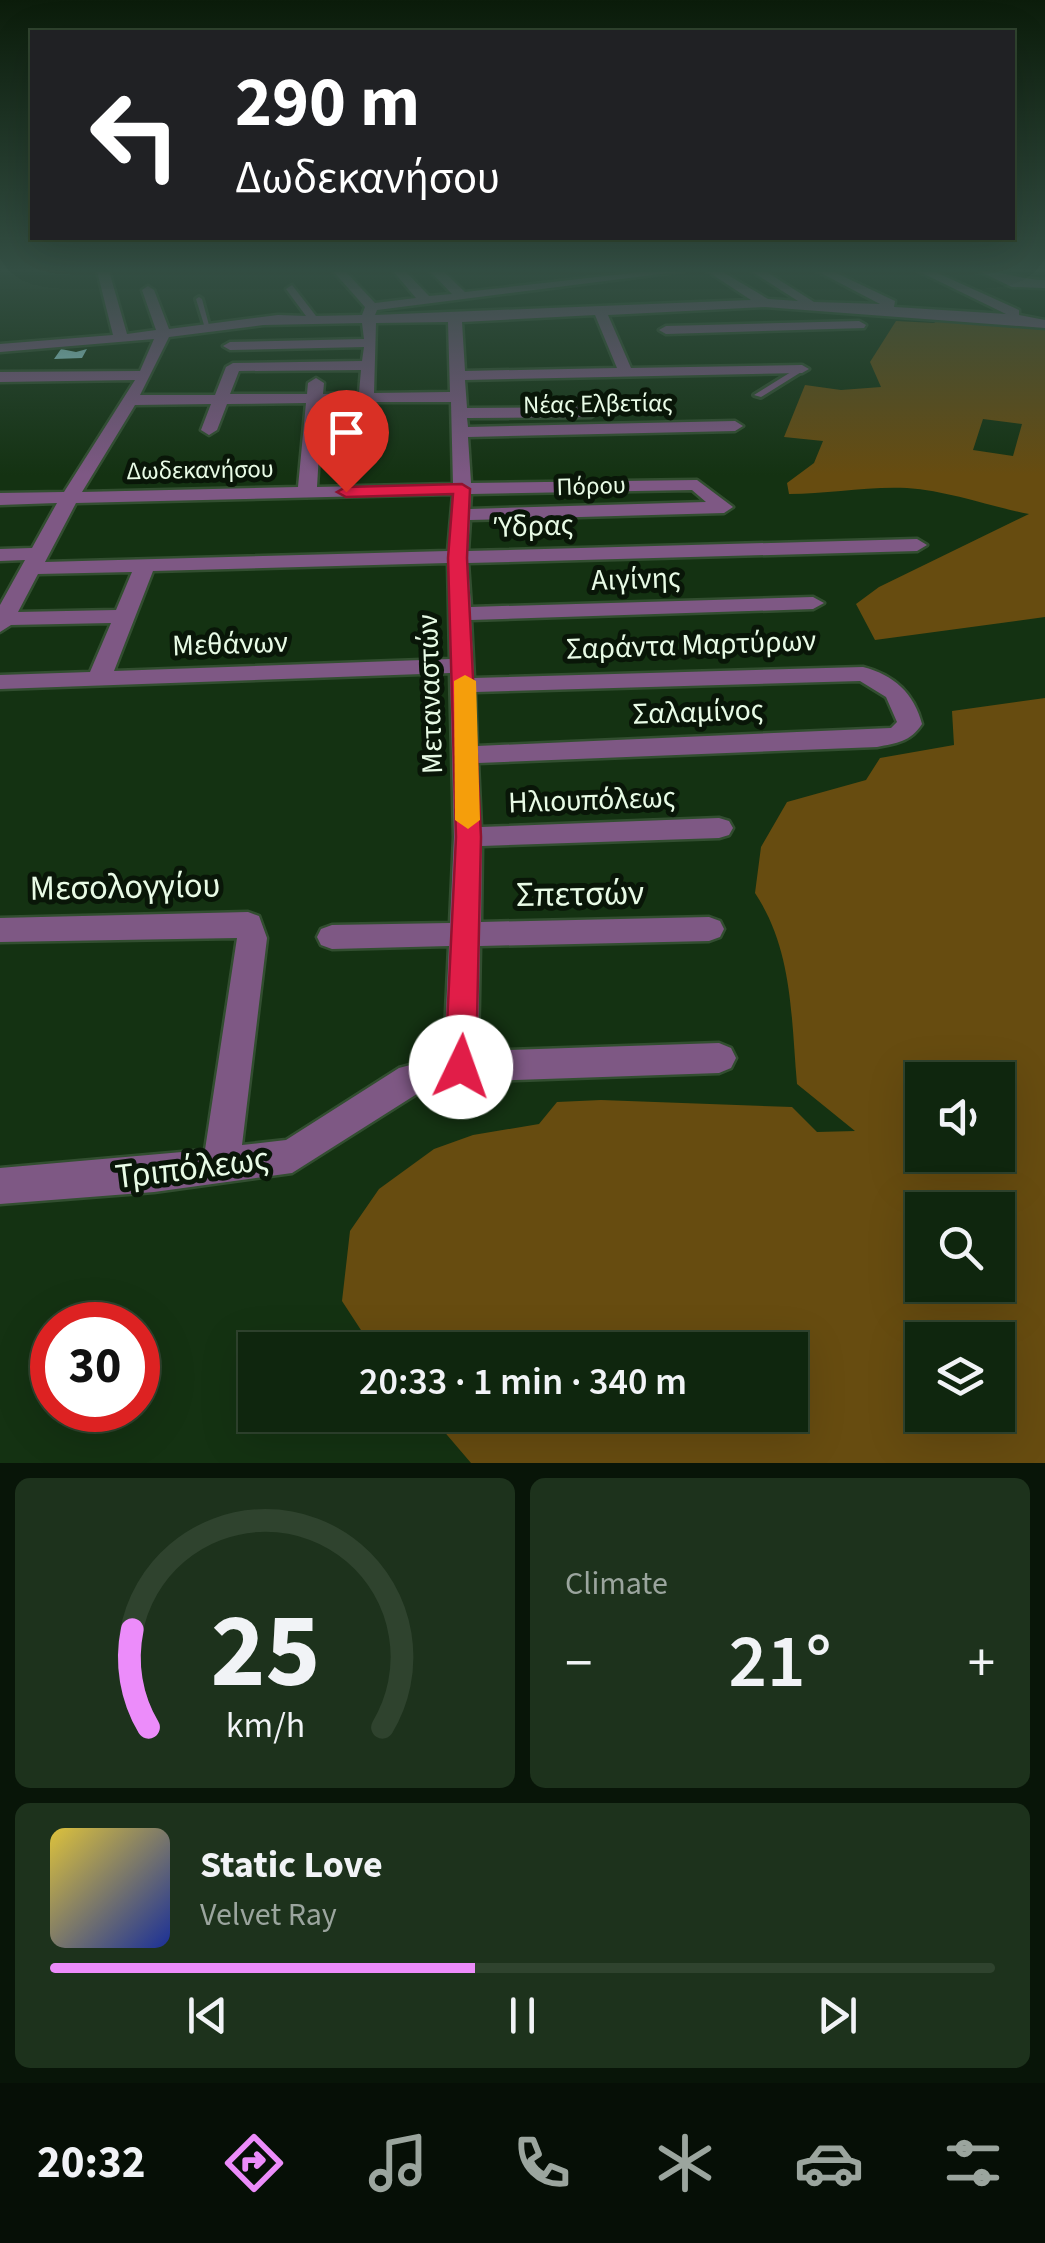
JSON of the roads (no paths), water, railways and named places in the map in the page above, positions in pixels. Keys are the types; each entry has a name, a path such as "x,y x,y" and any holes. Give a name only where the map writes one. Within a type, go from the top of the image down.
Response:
{"street":[{"path":"0,348 116,339"},
{"path":"1,621 69,498 145,374 161,339"},
{"path":"364,422 371,339"},
{"name":"Μεταναστών","path":"459,339 462,489 458,558 468,837 461,1067"},
{"path":"616,339 626,372"},
{"path":"716,339 720,371"},
{"path":"230,346 371,343"},
{"path":"209,430 232,367 369,364"},
{"path":"306,492 319,366"},
{"path":"460,404 626,372 802,369"},
{"path":"0,377 145,374"},
{"path":"128,400 365,398 591,412"},
{"name":"Νέας Ελβετίας","path":"460,404 735,426"},
{"name":"Δωδεκανήσου","path":"0,498 697,485 724,507"},
{"name":"Πόρου","path":"458,515 724,507"},
{"name":"Ύδρας","path":"0,554 37,560 144,565 916,545"},
{"path":"99,679 144,565"},
{"name":"Αιγίνης","path":"460,614 813,603"},
{"path":"1,621 124,616"},
{"name":"Σαράντα Μαρτύρων","path":"464,675 863,674 886,683 906,706"},
{"name":"Μεθάνων","path":"0,682 464,675"},
{"name":"Σαλαμίνος","path":"465,755 876,739 898,735 910,724 906,706"},
{"name":"Ηλιουπόλεως","path":"468,837 719,828"},
{"name":"Μεσολογγίου","path":"0,930 248,924 252,938 221,1166"},
{"name":"Σπετσών","path":"332,937 708,929"},
{"name":"Τριπόλεως","path":"0,1186 292,1156 410,1079 461,1067 720,1058"}],"lane":[{"path":"758,395 802,369"}]}
